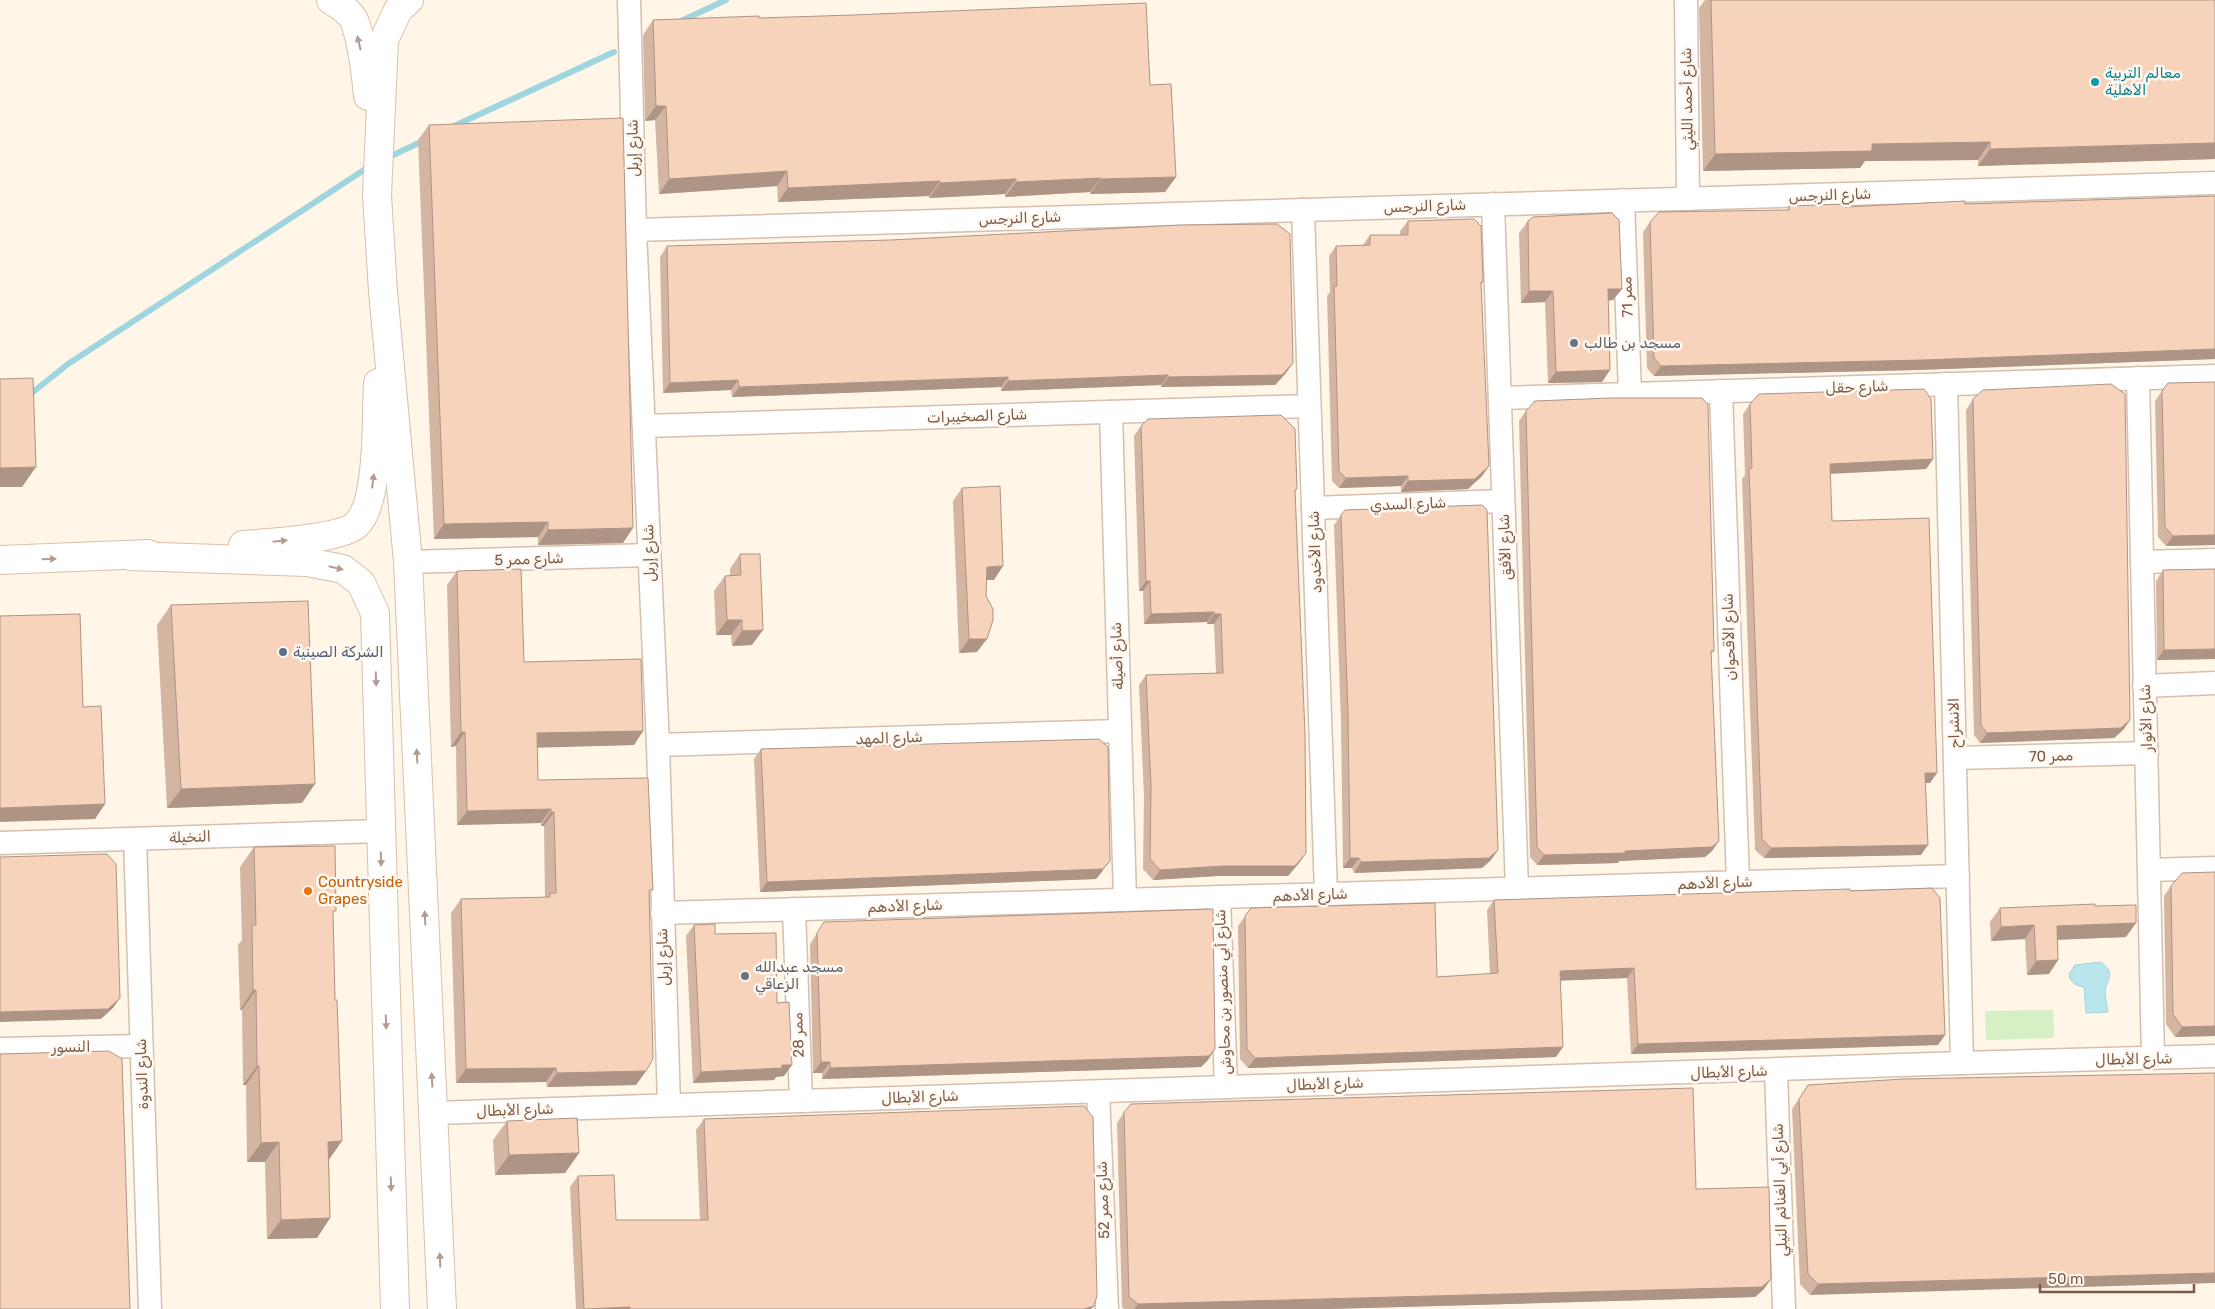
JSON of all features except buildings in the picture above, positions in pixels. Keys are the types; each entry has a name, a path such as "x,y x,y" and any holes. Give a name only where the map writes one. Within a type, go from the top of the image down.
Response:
{"street":[{"path":"331,0 344,8 354,19 366,71 377,195 383,291 408,562 442,1309"},
{"name":"شارع إربل","path":"629,0 635,230 658,745 669,1105"},
{"name":"شارع أحمد الليثي","path":"1686,0 1688,199"},
{"path":"377,195 384,40 403,5"},
{"name":"شارع النرجس","path":"635,230 2215,183"},
{"name":"ممر 71","path":"1624,200 1630,394"},
{"name":"شارع الأفق","path":"1494,204 1517,889"},
{"name":"شارع الأخدود","path":"1303,210 1326,894"},
{"path":"130,556 288,540 337,533 356,525 368,507 373,481 383,291"},
{"name":"شارع حقل","path":"1500,398 2215,376"},
{"name":"شارع الأنوار","path":"2138,378 2153,1058"},
{"name":"الانشراح","path":"1946,384 1962,1063"},
{"name":"شارع الأقحوان","path":"1721,391 1738,882"},
{"name":"شارع الصخيبرات","path":"644,426 1309,406"},
{"name":"شارع أصيلة","path":"1111,412 1125,900"},
{"name":"شارع السدي","path":"1313,508 1503,501"},
{"name":"شارع ممر 5","path":"408,562 649,555"},
{"path":"0,560 130,556 307,562 343,569 361,582 375,613 395,1309"},
{"path":"2142,562 2215,560"},
{"path":"2144,686 2215,683"},
{"name":"شارع المهد","path":"658,745 1120,731"},
{"name":"ممر 70","path":"1955,758 2147,753"},
{"name":"النخيلة","path":"0,843 380,830"},
{"name":"شارع الندوة","path":"135,839 150,1309"},
{"path":"2149,870 2215,868"},
{"name":"شارع الأدهم","path":"662,913 1958,876"},
{"name":"شارع أبي منصور بن محاوش","path":"1219,897 1226,1088"},
{"name":"ممر 28","path":"794,909 801,1101"},
{"name":"النسور","path":"0,1049 141,1046"},
{"name":"شارع الأبطال","path":"434,1113 2215,1056"},
{"name":"شارع أبي الغنائم النيلي","path":"1776,1070 1784,1309"},
{"name":"شارع ممر 52","path":"1098,1092 1107,1309"}],"green space":[{"path":"2053,1010 2054,1038 1986,1040 1985,1011"}],"water":[{"path":"2101,962 2110,973 2105,990 2108,1012 2086,1013 2084,987 2076,985 2070,979 2069,974 2075,965"}],"waterway":[{"path":"679,22 726,0"},
{"path":"452,127 614,52"},
{"path":"387,158 425,140"},
{"path":"28,396 68,364 370,166"}],"place":[{"name":"معالم التربية الأهلية","path":"2095,82"},
{"name":"مسجد بن طالب","path":"1574,343"},
{"name":"الشركة الصينية","path":"283,652"},
{"name":"Countryside Grapes","path":"308,891"},
{"name":"مسجد عبدالله الزعاقي","path":"745,976"}]}
